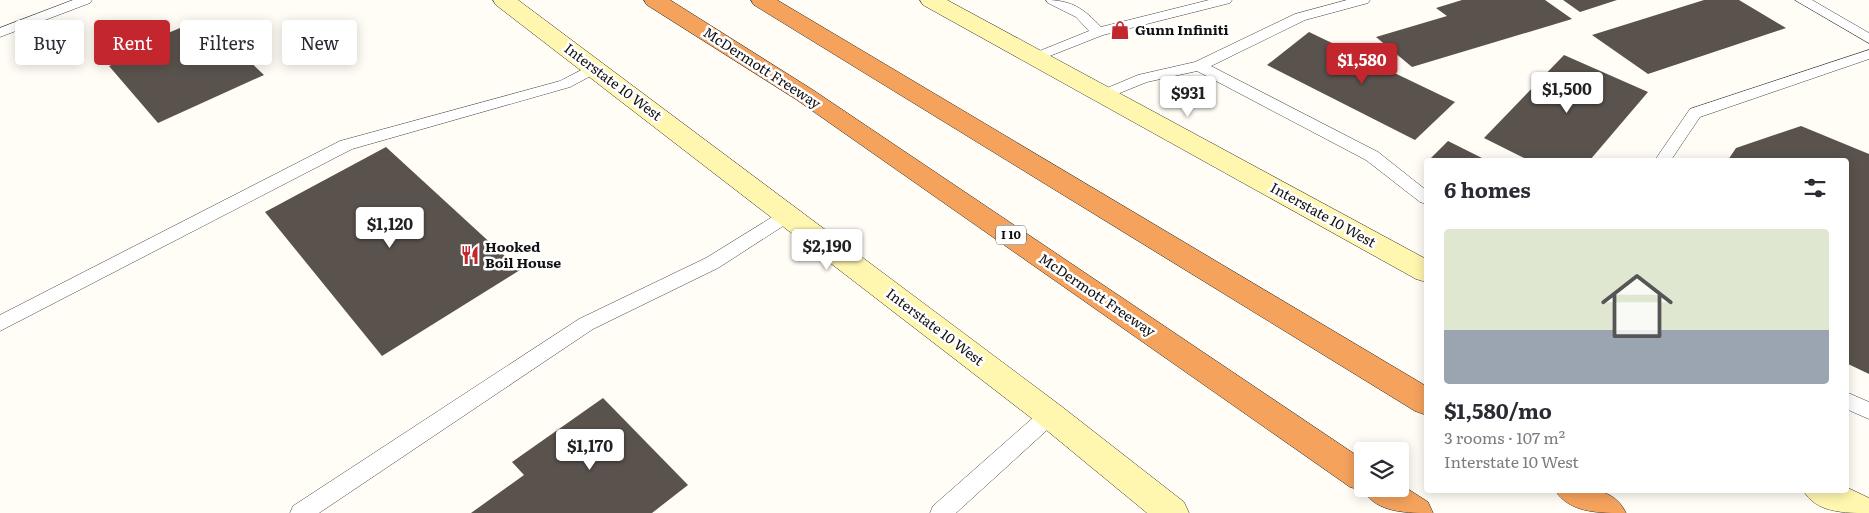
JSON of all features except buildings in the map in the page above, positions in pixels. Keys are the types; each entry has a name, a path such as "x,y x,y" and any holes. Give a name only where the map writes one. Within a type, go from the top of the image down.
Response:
{"highway":[{"name":"McDermott Freeway","path":"655,0 813,100 1354,471"},
{"path":"762,0 1424,401"},
{"path":"1577,493 1610,513"},
{"path":"1392,497 1416,513"}],"main road":[{"name":"Interstate 10 West","path":"504,0 1050,415 1172,513"},
{"name":"Interstate 10 West","path":"931,0 1424,271"},
{"path":"1826,493 1866,513"}],"lane":[{"path":"0,33 85,0"},
{"path":"1053,0 1081,14 1098,32"},
{"path":"1037,58 1098,32 1225,0"},
{"path":"1105,94 1143,78 1199,66 1228,54 1261,35 1300,17 1363,0"},
{"path":"1802,0 1869,39"},
{"path":"1664,158 1694,113 1869,54"},
{"path":"1199,66 1372,156 1424,196"},
{"path":"0,324 346,145 565,84 595,68"},
{"path":"301,513 586,324 712,263 788,215"},
{"path":"1849,401 1869,411"},
{"path":"941,513 1050,415"}],"place":[{"name":"Gunn Infiniti","path":"1120,30"},
{"name":"Hooked Boil House","path":"470,255"}]}
